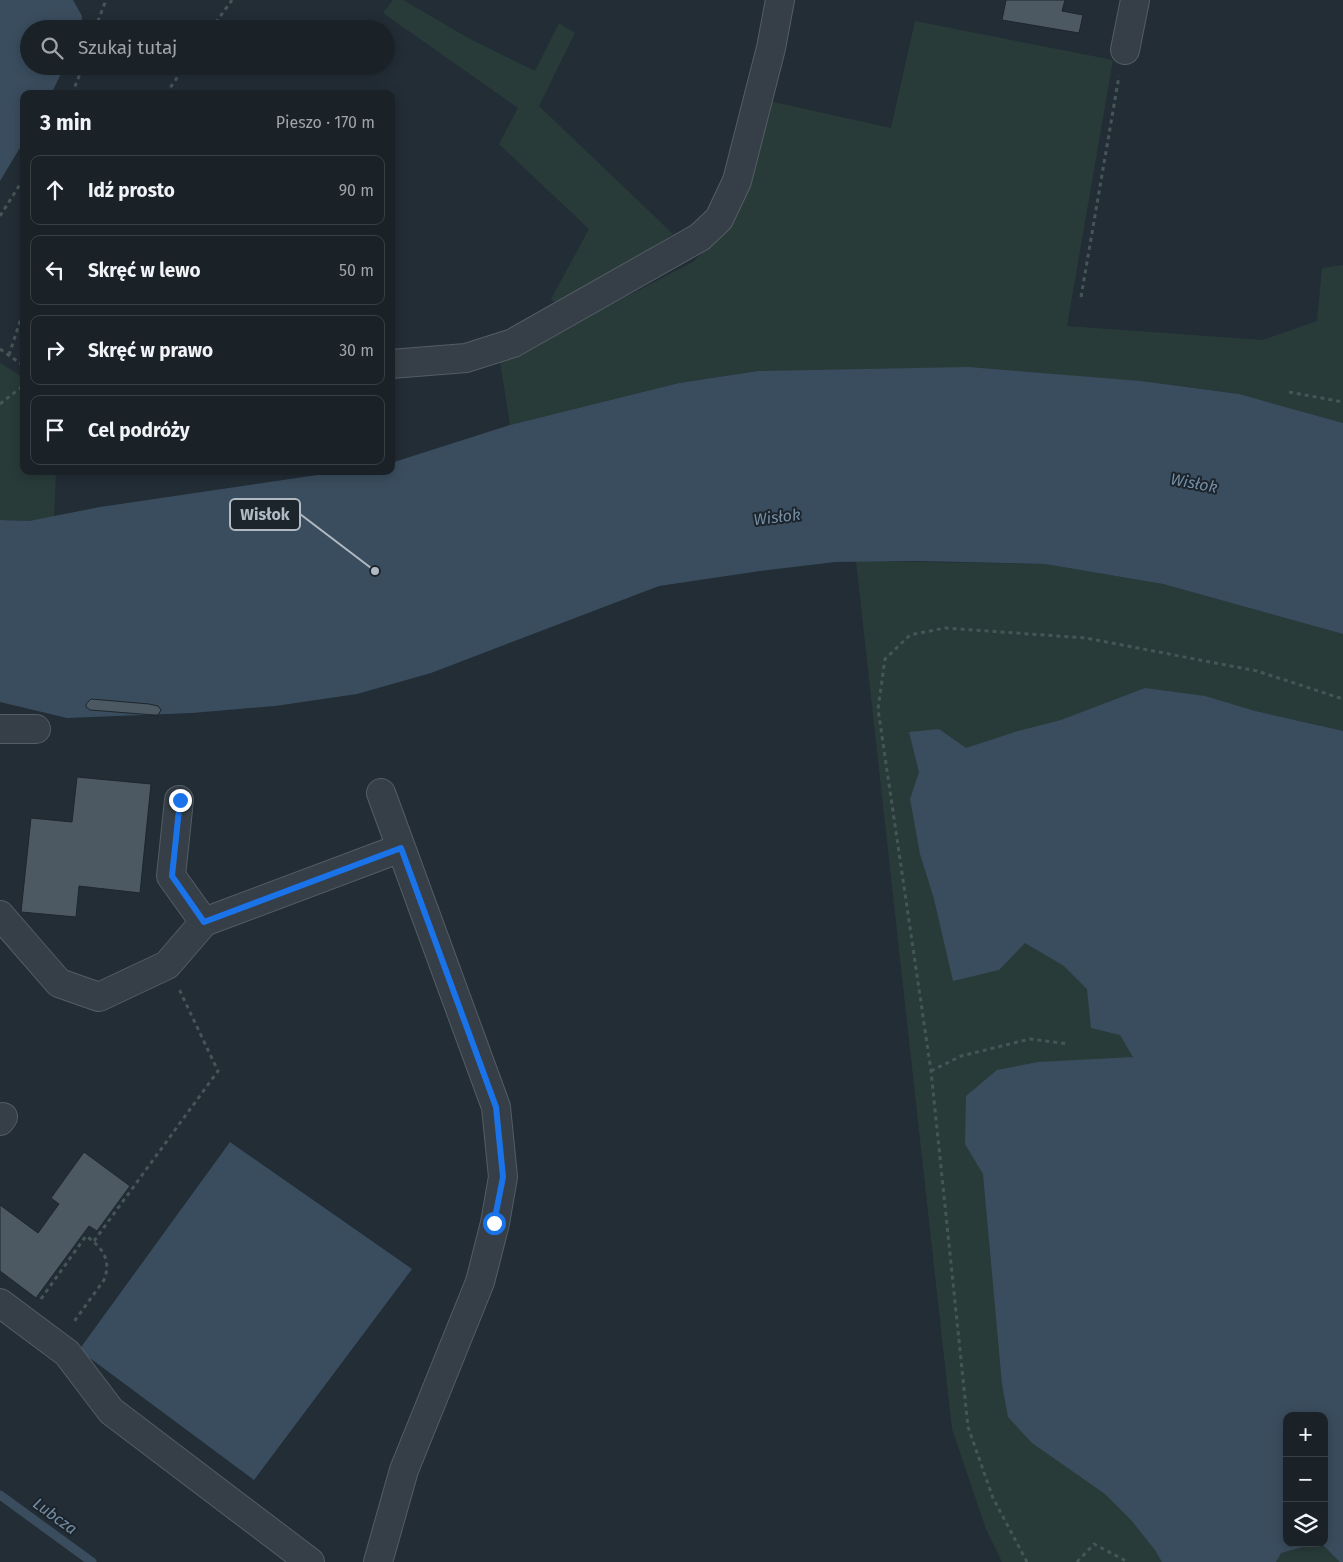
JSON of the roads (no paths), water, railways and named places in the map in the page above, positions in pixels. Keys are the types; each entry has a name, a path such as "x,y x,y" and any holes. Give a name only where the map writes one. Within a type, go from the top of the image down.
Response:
{"lane":[{"path":"395,364 466,358 513,342 700,237 719,219 737,181 771,48 780,0"},
{"path":"1124,50 1135,0"},
{"path":"0,729 36,729"},
{"path":"378,1562 404,1470 480,1282 503,1177 496,1107 381,793"},
{"path":"180,800 172,876 204,922"},
{"path":"5,928 58,983 99,997 167,965 204,922 401,848"},
{"path":"0,1303 68,1353 112,1411 310,1562"}],"water":[{"path":"0,0 73,0 82,16 82,20 20,20 20,75 60,75 53,90 20,90 20,148 0,181"},
{"path":"968,367 1141,381 1239,394 1343,423 1343,634 1163,584 1045,564 916,561 835,562 659,586 431,673 357,694 275,706 192,713 67,718 0,702 0,520 29,521 100,507 318,475 395,475 395,462 510,425 679,383 758,371"},
{"path":"1145,688 1205,696 1255,711 1343,731 1343,1562 1340,1562 1325,1547 1328,1547 1328,1412 1283,1412 1283,1547 1303,1547 1281,1553 1276,1562 1162,1562 1131,1520 1105,1494 1032,1443 1008,1417 1002,1384 983,1174 965,1144 966,1096 997,1070 1038,1062 1133,1057 1120,1035 1091,1028 1087,989 1064,966 1025,943 999,970 953,981 934,899 920,854 910,799 919,772 909,732 939,729 966,748 1018,731 1061,720"},
{"path":"230,1142 412,1269 254,1480 79,1350"}],"waterway":[{"name":"Lubcza","path":"0,1495 92,1562"}],"place":[{"name":"Wisłok","path":"375,571"}]}
